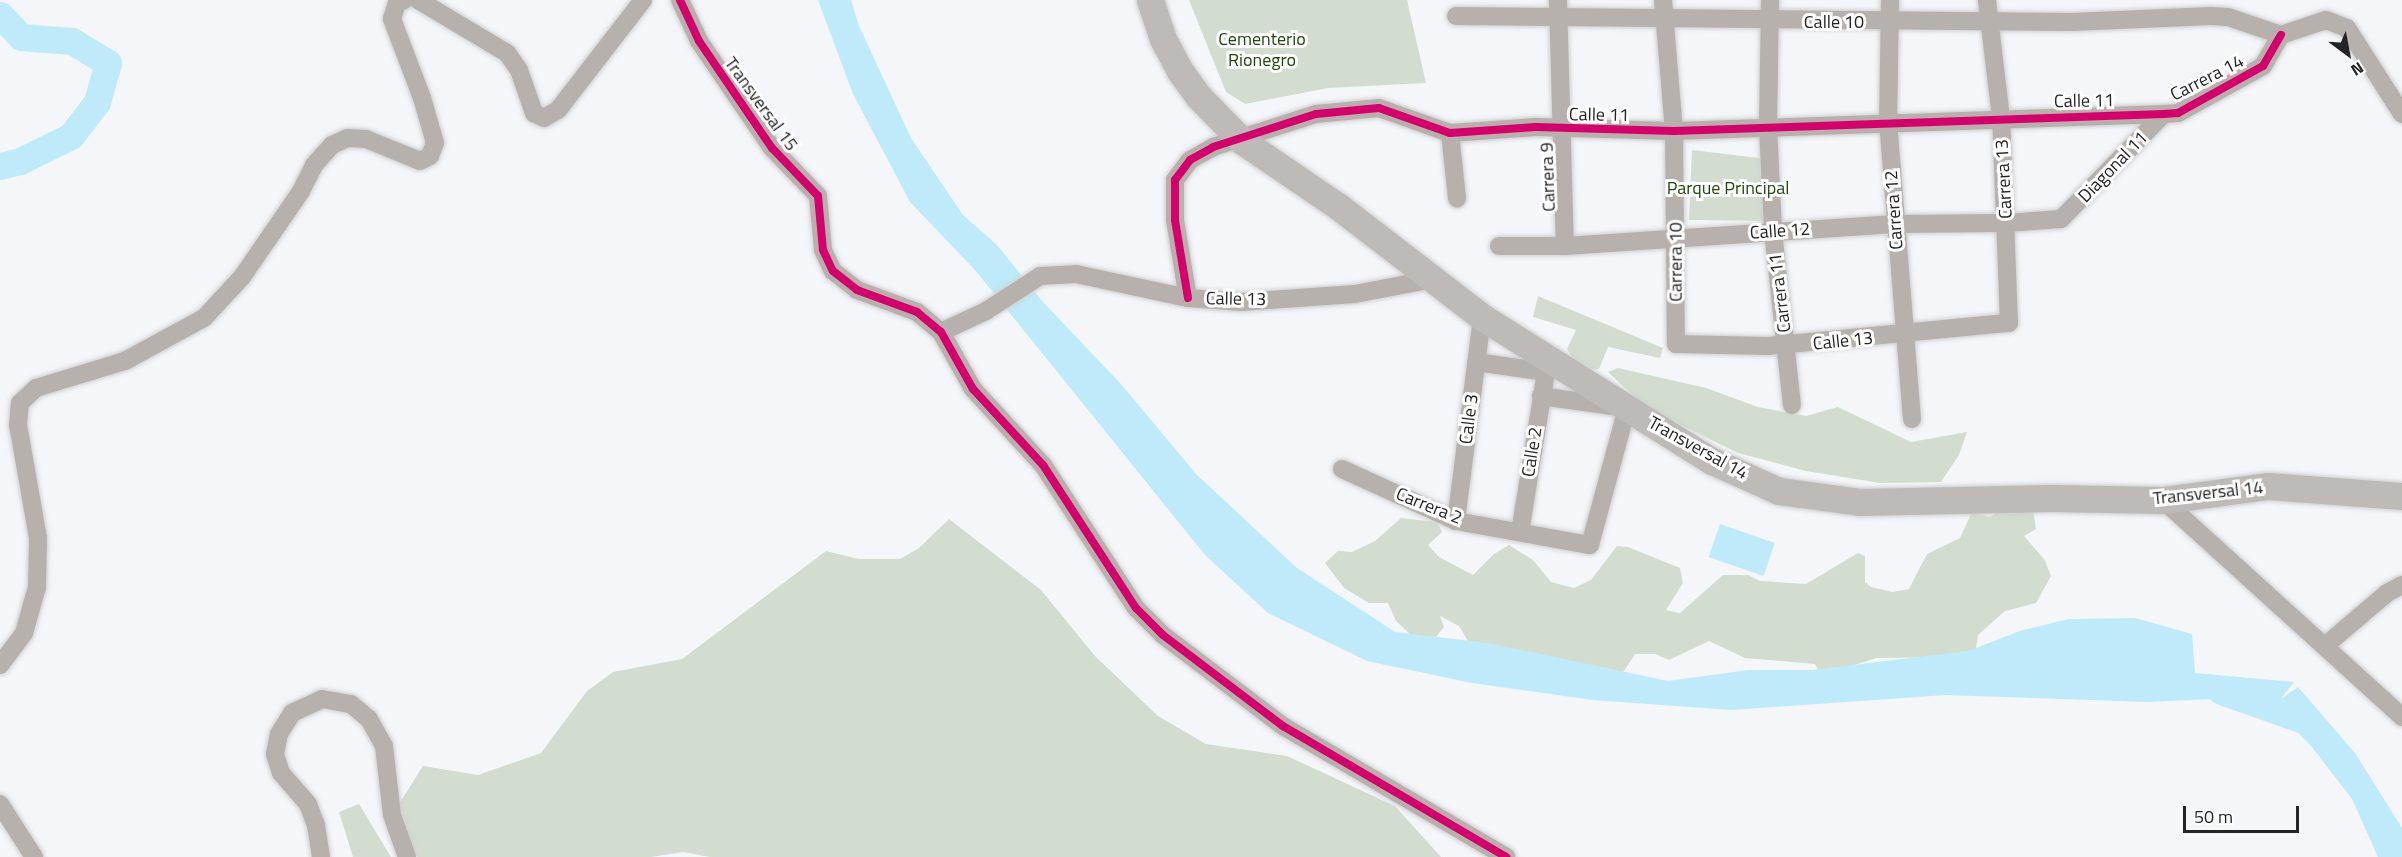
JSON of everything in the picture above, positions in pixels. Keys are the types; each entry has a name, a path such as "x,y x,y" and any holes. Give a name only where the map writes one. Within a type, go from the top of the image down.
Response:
{"highway":[{"name":"Transversal 14","path":"1150,0 1163,39 1180,70 1198,96 1242,141 1339,207 1482,316 1712,461 1779,491 1859,502 2051,498 2163,500 2268,486 2402,496"}],"street":[{"path":"0,664 24,633 37,587 38,538 18,425 20,403 36,388 125,361 204,318 242,277 301,191 314,165 332,145 348,138 366,139 420,161 430,156 435,142 426,109 392,19 397,3 404,0"},
{"path":"418,0 507,53 519,70 534,113 544,118 552,117 644,0"},
{"name":"Transversal 15","path":"680,0 699,41 772,148 819,196 823,250 833,271 856,290 917,312 941,332"},
{"name":"Carrera 9","path":"1558,0 1565,246"},
{"name":"Carrera 11","path":"1770,0 1768,127 1773,231 1792,405"},
{"name":"Carrera 12","path":"1890,0 1888,121 1912,419"},
{"name":"Carrera 13","path":"1987,0 2001,118 2007,224 2009,322"},
{"name":"Calle 10","path":"1456,16 1558,19 1663,9 1770,22 1989,19 2143,21 2212,8 2228,17 2281,35"},
{"name":"Carrera 10","path":"1663,9 1674,131 1676,344"},
{"path":"2281,35 2326,20 2347,28 2402,114"},
{"name":"Carrera 14","path":"2164,114 2178,113 2262,66 2281,35"},
{"name":"Calle 11","path":"1188,298 1175,220 1174,180 1190,160 1213,147 1242,141 1316,114 1379,108 1450,134 1536,127 1561,130 1674,131 1888,121 2164,114"},
{"name":"Diagonal 11","path":"2061,219 2164,114"},
{"path":"1450,134 1457,200"},
{"name":"Calle 12","path":"1499,246 1565,246 1895,224 2007,224 2061,219"},
{"name":"Calle 13","path":"941,332 986,311 1040,276 1076,274 1188,298 1241,302 1355,294 1433,279"},
{"name":"Calle 3","path":"1456,521 1482,316"},
{"name":"Calle 13","path":"1676,344 1786,345 2009,322"},
{"path":"941,332 973,389 1043,465 1136,608 1163,635 1283,726 1506,857"},
{"name":"Calle 2","path":"1476,362 1546,372 1520,532"},
{"path":"1541,396 1627,408"},
{"name":"Carrera 2","path":"1342,469 1456,521 1590,545 1627,408"},
{"path":"2163,500 2326,645 2402,717"},
{"path":"2326,645 2387,593 2402,585"},
{"path":"321,857 316,825 308,804 281,773 275,754 279,734 292,713 322,699 351,705 369,718 384,746 392,814 407,857"},
{"path":"0,804 34,857"}],"green space":[{"name":"Cementerio Rionegro","path":"1189,0 1407,0 1426,83 1328,88 1245,104 1226,92"},
{"name":"Parque Principal","path":"1692,150 1767,159 1774,221 1689,220"},
{"path":"1538,296 1663,348 1660,358 1608,347 1599,369 1580,370 1567,349 1576,330 1533,317"},
{"path":"1618,368 1706,388 1758,407 1806,416 1838,407 1911,442 1967,432 1959,455 1941,482 1880,483 1806,471 1738,453 1681,425 1638,400 1608,372"},
{"path":"2032,503 2036,529 2024,536 2044,559 2051,576 2036,603 2005,611 1978,635 1976,648 1959,657 1876,658 1855,665 1851,678 1822,677 1815,664 1745,658 1709,641 1669,660 1655,654 1635,654 1624,671 1606,681 1468,641 1459,626 1440,616 1444,627 1436,637 1420,643 1396,621 1388,603 1369,603 1344,588 1325,563 1338,551 1352,552 1375,541 1401,518 1437,522 1442,532 1428,545 1439,557 1473,575 1494,554 1509,545 1533,560 1551,582 1574,588 1591,580 1617,546 1628,547 1680,568 1683,583 1666,610 1680,613 1723,575 1748,575 1760,581 1806,584 1858,553 1865,556 1865,582 1871,587 1893,592 1909,589 1927,554 1960,538 1972,512 1989,517 2009,507"},
{"path":"949,519 1041,590 1095,656 1158,716 1206,744 1287,756 1395,806 1441,857 710,857 683,852 651,857 418,857 414,853 399,804 423,766 478,775 541,753 587,691 613,672 682,659 826,551 859,559 900,559 919,548"},
{"path":"359,804 391,857 353,857 339,812"}],"water":[{"path":"818,0 851,0 859,26 911,138 963,215 997,245 1043,302 1120,383 1197,475 1297,568 1395,632 1488,643 1668,681 1748,670 1812,670 1968,651 2020,631 2069,619 2135,618 2192,634 2195,673 2294,682 2281,699 2298,687 2355,753 2402,828 2402,857 2378,857 2352,799 2312,747 2272,706 2234,698 2147,702 1946,695 1731,710 1593,700 1472,683 1367,661 1268,613 1205,555 975,270 910,202 853,94"},
{"path":"1720,524 1775,543 1763,576 1709,557"}],"waterway":[{"path":"0,15 21,37 72,41 108,63 97,102 71,136 20,161 0,166"},
{"path":"2221,691 2309,722"}],"cycle path":[{"path":"680,0 699,41 772,148 818,196 823,250 833,271 857,290 917,312 941,332 973,389 1043,465 1136,608 1163,635 1283,726 1506,857"},
{"path":"1188,298 1175,220 1175,180 1190,160 1213,147 1316,114 1379,108 1450,133 1536,127 1674,131 2178,113 2263,66 2281,35"}]}
